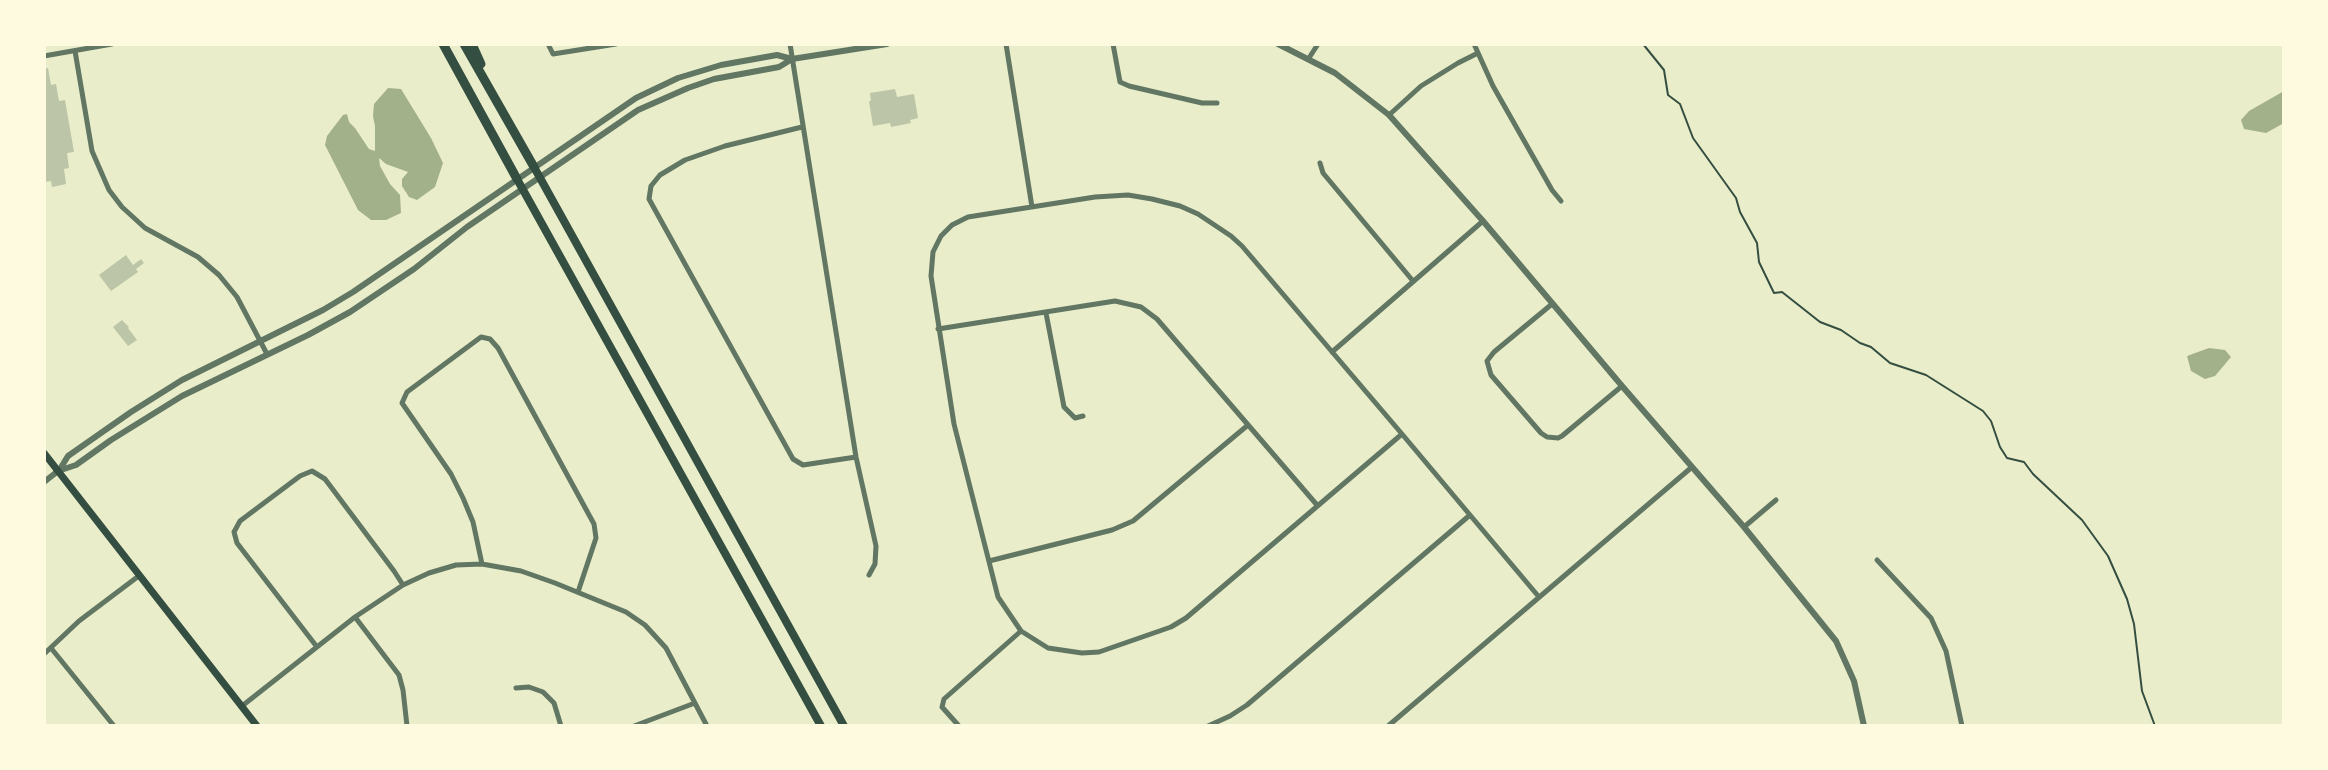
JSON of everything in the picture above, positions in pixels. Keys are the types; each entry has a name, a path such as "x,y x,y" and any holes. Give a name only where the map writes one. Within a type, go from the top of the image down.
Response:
{"highway":[{"path":"443,44 517,179"},
{"path":"464,44 534,167"},
{"path":"472,44 500,108"}],"main road":[{"path":"534,167 844,726"},
{"path":"517,179 821,726"},
{"path":"44,453 257,726"}],"street":[{"path":"44,56 112,44"},
{"path":"548,44 553,54 616,44"},
{"path":"790,44 856,457 876,546 875,564 869,575"},
{"path":"58,471 76,465 167,404 350,312 613,126 657,100 714,79 779,67 792,59 887,44"},
{"path":"1006,44 1032,207"},
{"path":"1113,44 1120,82 1202,103 1217,103"},
{"path":"1278,44 1335,73 1389,115 1483,221 1744,527 1836,641 1854,681 1864,726"},
{"path":"1309,58 1318,44"},
{"path":"1474,44 1493,86 1561,201"},
{"path":"75,51 92,151 109,190 137,222 198,257 219,275 237,297 267,354"},
{"path":"1389,115 1421,86 1478,53"},
{"path":"44,482 58,471 68,456 131,412 182,380 353,292 612,113 657,87 721,65 777,55 792,59"},
{"path":"802,127 725,146 685,160 660,175 651,186 649,199 793,459 803,465 856,457"},
{"path":"1320,163 1323,173 1413,281"},
{"path":"1402,434 1186,618 1171,627 1099,652 1048,648 1021,631 998,597 954,424 930,261 941,236 952,225 968,217 1095,197 1128,195 1180,206 1198,214 1242,246 1402,434 1539,597"},
{"path":"1332,352 1483,221"},
{"path":"938,329 1115,301 1145,310 1157,319 1317,506"},
{"path":"1552,304 1494,352 1487,361 1491,375 1541,433 1558,438 1622,386"},
{"path":"1046,313 1064,407 1075,418 1083,416"},
{"path":"482,564 473,522 463,498 451,474 402,403 407,392 481,337 490,339 498,348 594,524 596,538 578,592"},
{"path":"989,561 1112,530 1133,521 1248,425"},
{"path":"1388,726 1692,467"},
{"path":"317,647 237,543 234,532 240,521 300,476 312,471 325,479 403,585"},
{"path":"1744,527 1776,500"},
{"path":"1208,726 1247,705 1470,515"},
{"path":"1877,560 1931,618 1946,651 1962,726"},
{"path":"242,706 355,617 403,585 456,565 482,564 521,571 578,592 626,612 645,625 666,648 707,726"},
{"path":"44,654 79,621 140,575"},
{"path":"355,617 399,675 407,726"},
{"path":"959,726 942,707 944,699 1021,631"},
{"path":"51,648 114,726"},
{"path":"516,688 529,687 543,692 554,703 561,726"},
{"path":"634,726 695,703"}],"path":[{"path":"1643,44 1664,70 1668,95 1680,104 1693,138 1736,198 1757,243 1759,262 1774,293 1782,292 1820,322 1871,347 1890,363 1926,375 1983,411 1991,421 2007,458 2024,462 2082,520 2108,556 2127,599 2134,624 2142,691 2155,726"}],"shaded area":[{"path":"388,88 401,89 443,163 435,187 417,200 409,197 402,186 402,179 408,172 379,158 390,184 400,195 401,213 386,220 371,220 358,210 325,145 327,136 347,114 349,122 369,149 375,151 374,104"},
{"path":"2284,91 2284,123 2266,133 2244,129 2241,120 2249,111"},
{"path":"2209,348 2225,350 2231,357 2215,376 2205,379 2191,371 2187,356"}],"building":[{"path":"48,68 51,85 56,84 59,101 65,100 74,152 67,153 69,168 64,169 66,184 52,187 51,181 44,182 44,69"},
{"path":"895,89 897,97 914,94 918,118 910,120 911,123 891,127 890,123 873,126 870,93"},
{"path":"126,255 133,265 141,259 144,263 136,269 138,272 111,291 99,275"},
{"path":"122,320 137,340 128,346 113,327"}]}
